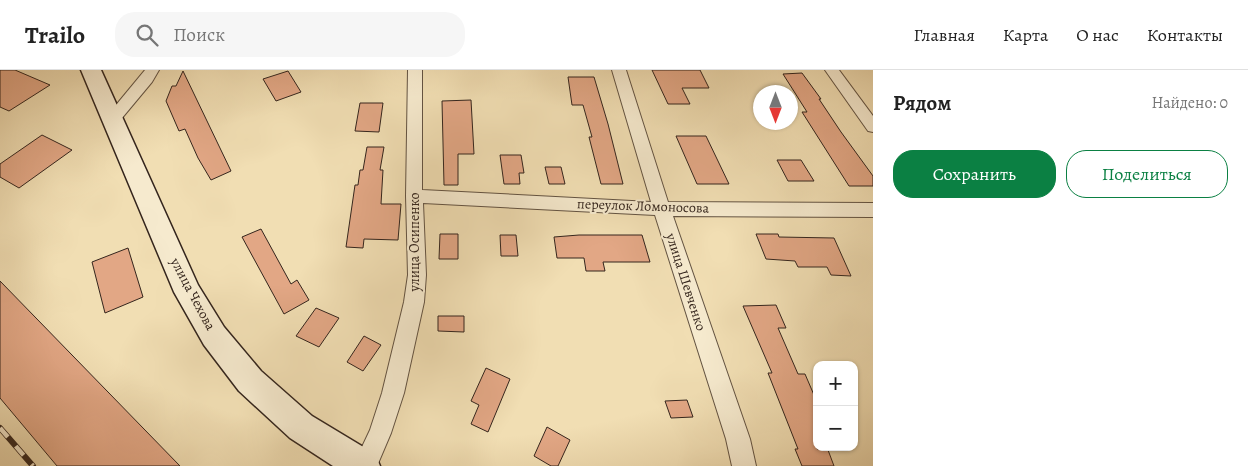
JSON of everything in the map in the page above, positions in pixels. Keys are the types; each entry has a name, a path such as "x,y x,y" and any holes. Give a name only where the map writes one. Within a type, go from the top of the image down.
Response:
{"main road":[{"name":"улица Чехова","path":"91,70 188,292 214,336 250,381 301,427 364,466"}],"street":[{"path":"112,120 147,79 152,70"},
{"name":"улица Осипенко","path":"364,466 380,433 393,393 414,302 417,275 414,196 415,70"},
{"name":"улица Шевченко","path":"619,70 662,209 738,439 744,466"},
{"path":"832,70 873,127"},
{"name":"переулок Ломоносова","path":"414,196 662,209 873,210"}],"building":[{"path":"0,70 15,70 50,85 9,111 0,107"},
{"path":"652,70 700,70 709,88 682,88 690,104 668,104"},
{"path":"183,71 231,171 211,180 198,158 185,129 179,131 166,101 172,86 176,86"},
{"path":"288,71 301,92 276,101 263,79"},
{"path":"802,73 873,176 873,186 849,186 802,112 807,112 798,98 798,85 790,85 783,74"},
{"path":"568,77 594,77 623,184 601,184 589,137 592,137 583,105 572,105"},
{"path":"471,100 474,154 458,154 458,185 444,185 442,101"},
{"path":"360,103 383,103 379,132 355,131"},
{"path":"42,135 72,150 19,188 0,177 0,164"},
{"path":"676,136 706,136 729,184 697,184"},
{"path":"367,147 384,147 380,170 383,170 381,204 401,204 398,240 364,239 363,248 346,247 355,185 358,185 360,170 363,170"},
{"path":"500,155 521,155 524,173 519,173 520,184 504,184"},
{"path":"777,160 801,160 814,181 788,181"},
{"path":"545,167 561,167 565,184 549,184"},
{"path":"261,229 291,284 297,280 309,300 284,314 242,237"},
{"path":"440,234 458,234 458,259 439,259"},
{"path":"756,234 778,234 779,237 834,238 851,276 831,275 827,267 798,267 795,261 766,259"},
{"path":"500,235 516,235 518,256 501,256"},
{"path":"642,235 650,262 603,262 605,271 586,271 584,258 557,258 554,237"},
{"path":"128,248 143,297 105,313 92,262"},
{"path":"0,281 180,466 57,466 0,398"},
{"path":"776,305 786,328 778,328 798,374 805,374 813,393 813,451 828,451 834,466 802,466 795,449 798,449 768,373 772,373 743,306"},
{"path":"316,308 339,318 319,347 296,336"},
{"path":"438,316 464,316 464,332 438,331"},
{"path":"364,336 381,345 363,371 347,362"},
{"path":"486,368 510,379 488,432 471,424 479,405 471,401"},
{"path":"687,400 693,417 671,418 665,401"},
{"path":"547,427 570,440 558,466 551,466 534,456"}],"railway":[{"path":"0,428 33,466"}]}
